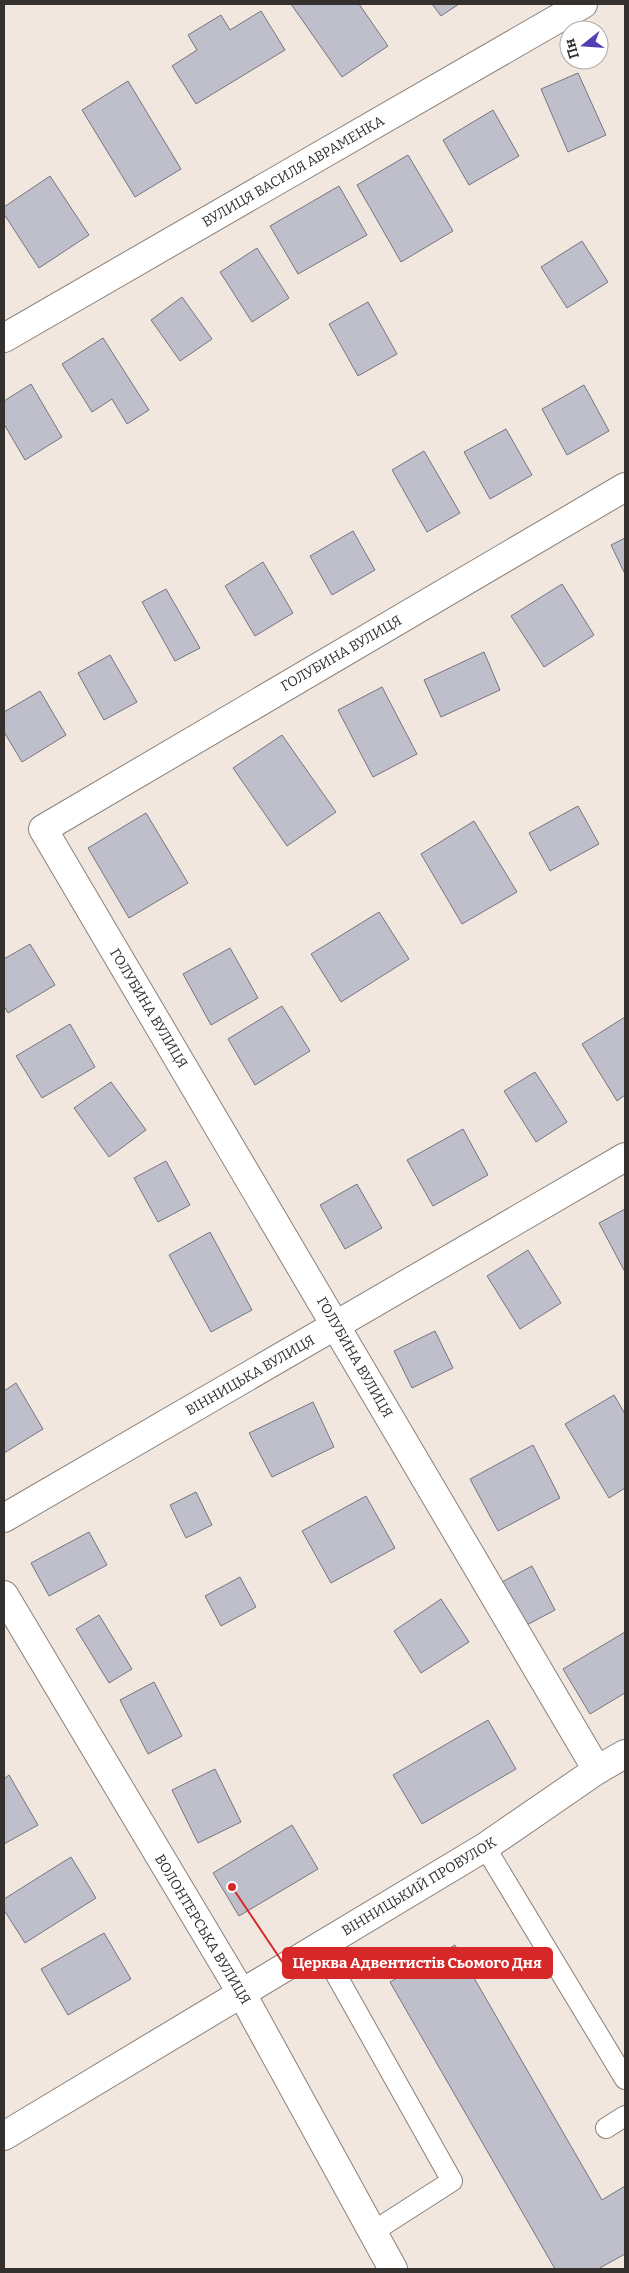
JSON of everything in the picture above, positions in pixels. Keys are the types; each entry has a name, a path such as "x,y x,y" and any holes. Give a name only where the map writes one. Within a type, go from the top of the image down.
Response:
{"street":[{"name":"ВУЛИЦЯ ВАСИЛЯ АВРАМЕНКА","path":"4,338 583,4"},
{"name":"ГОЛУБИНА ВУЛИЦЯ","path":"597,1770 337,1325 43,829 625,487"},
{"name":"ВІННИЦЬКА ВУЛИЦЯ","path":"4,1518 625,1157"},
{"name":"ВОЛОНТЕРСЬКА ВУЛИЦЯ","path":"4,1595 242,1994 374,2231 393,2269"},
{"name":"ВІННИЦЬКИЙ ПРОВУЛОК","path":"4,2136 485,1847 597,1770 625,1754"}],"lane":[{"path":"485,1847 625,2079"},
{"path":"320,1946 452,2181 374,2231"},
{"path":"606,2128 625,2116"}],"building":[{"path":"291,4 359,4 388,46 342,77"},
{"path":"432,4 459,4 441,16"},
{"path":"261,11 285,50 196,104 172,66 197,50 188,35 221,15 230,30"},
{"path":"578,73 606,135 568,152 541,89"},
{"path":"128,81 181,169 135,197 82,110"},
{"path":"493,110 519,156 469,185 443,140"},
{"path":"408,155 453,231 401,262 357,185"},
{"path":"50,176 89,235 39,268 4,214 4,207"},
{"path":"339,186 367,235 298,274 270,226"},
{"path":"582,241 608,282 567,308 541,267"},
{"path":"257,248 289,298 252,322 220,272"},
{"path":"182,297 212,339 180,361 151,320"},
{"path":"368,302 397,354 358,376 329,324"},
{"path":"103,338 149,410 127,424 112,399 92,412 62,364"},
{"path":"31,384 62,437 25,460 4,424 4,401"},
{"path":"584,385 609,431 567,455 542,409"},
{"path":"506,429 532,475 490,499 464,452"},
{"path":"424,451 460,513 427,532 392,470"},
{"path":"353,531 375,570 332,595 310,556"},
{"path":"625,538 625,574 611,545"},
{"path":"263,562 293,613 255,636 225,586"},
{"path":"562,584 594,635 544,667 511,616"},
{"path":"166,589 200,648 175,661 142,602"},
{"path":"484,652 500,690 441,717 424,680"},
{"path":"110,655 137,702 104,720 78,673"},
{"path":"382,687 417,754 373,777 338,710"},
{"path":"40,691 66,735 22,762 4,732 4,712"},
{"path":"282,735 336,812 287,846 233,768"},
{"path":"578,806 599,844 550,871 529,833"},
{"path":"146,813 188,883 129,918 88,848"},
{"path":"474,821 517,892 462,924 421,854"},
{"path":"379,912 409,959 341,1002 311,954"},
{"path":"30,944 55,985 8,1013 4,1006 4,959"},
{"path":"230,948 258,998 211,1025 183,974"},
{"path":"282,1006 310,1051 255,1085 228,1039"},
{"path":"625,1017 625,1095 617,1101 582,1044"},
{"path":"70,1024 95,1067 42,1098 16,1056"},
{"path":"535,1072 567,1122 536,1142 504,1091"},
{"path":"111,1082 146,1130 109,1157 74,1108"},
{"path":"463,1129 488,1175 433,1206 407,1160"},
{"path":"166,1161 190,1205 158,1222 134,1178"},
{"path":"357,1184 382,1228 345,1249 320,1205"},
{"path":"625,1209 625,1272 599,1223"},
{"path":"210,1232 252,1310 211,1332 169,1255"},
{"path":"528,1250 561,1303 520,1329 487,1276"},
{"path":"435,1331 453,1368 412,1388 394,1351"},
{"path":"16,1383 43,1429 4,1453 4,1391"},
{"path":"614,1395 625,1414 625,1488 609,1498 565,1424"},
{"path":"313,1402 334,1447 272,1477 249,1433"},
{"path":"533,1445 560,1498 498,1531 470,1479"},
{"path":"196,1492 212,1525 186,1538 170,1505"},
{"path":"366,1496 395,1548 331,1583 302,1531"},
{"path":"89,1532 107,1565 49,1596 31,1563"},
{"path":"532,1566 555,1610 525,1626 502,1582"},
{"path":"240,1577 256,1607 221,1626 205,1596"},
{"path":"441,1599 469,1642 421,1673 394,1631"},
{"path":"99,1615 132,1669 109,1683 76,1629"},
{"path":"625,1632 625,1693 590,1714 563,1669"},
{"path":"154,1682 182,1736 148,1754 120,1700"},
{"path":"488,1720 516,1769 422,1824 393,1775"},
{"path":"215,1769 241,1822 198,1843 172,1790"},
{"path":"9,1775 38,1825 4,1844 4,1779"},
{"path":"292,1825 318,1869 239,1916 213,1873"},
{"path":"71,1857 96,1898 25,1943 4,1910 4,1899"},
{"path":"104,1933 131,1979 68,2015 41,1969"},
{"path":"455,1945 602,2200 625,2186 625,2254 598,2269 555,2269 390,1982"}],"place":[{"name":"Церква Адвентистів Сьомого Дня","path":"232,1887"}]}
